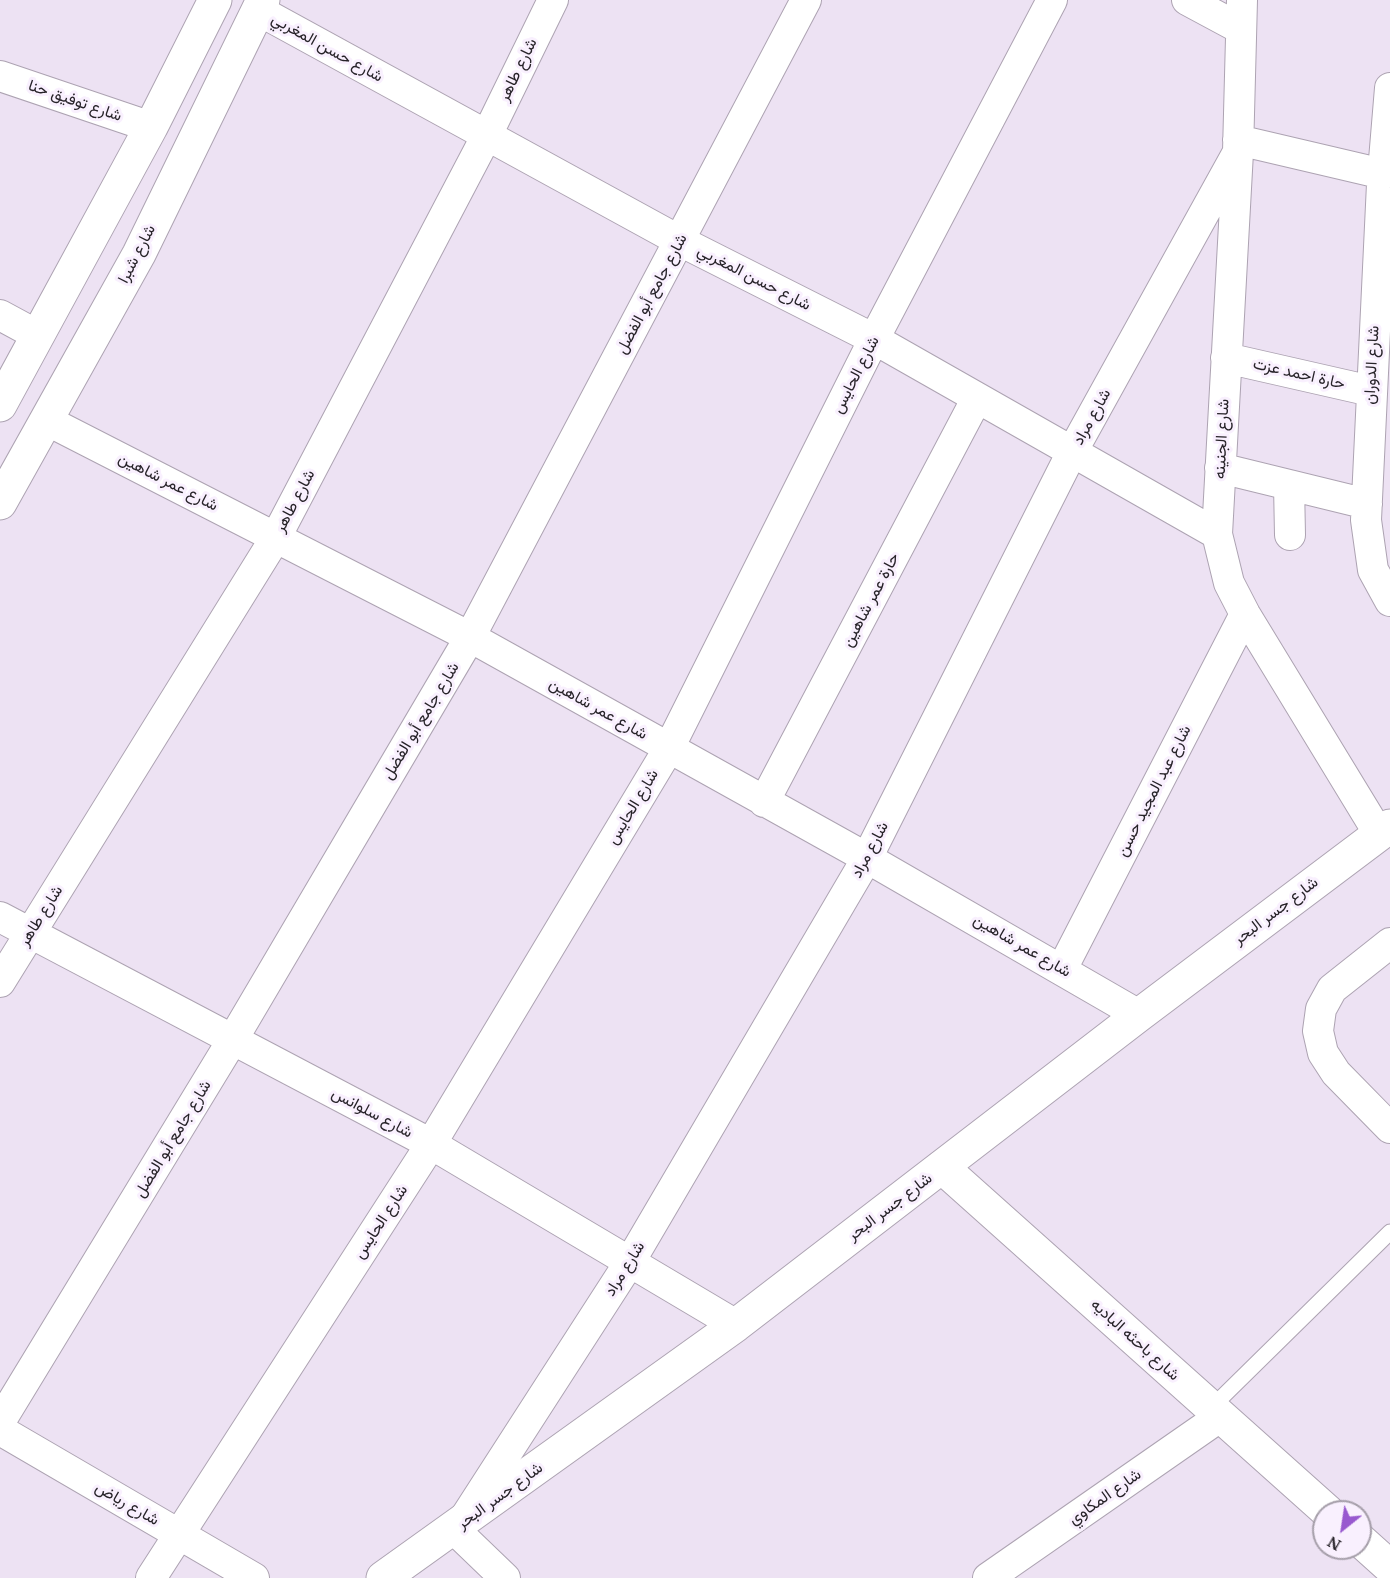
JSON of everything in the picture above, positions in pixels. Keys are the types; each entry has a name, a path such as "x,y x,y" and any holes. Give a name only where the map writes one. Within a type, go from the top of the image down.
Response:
{"main road":[{"path":"0,405 151,127 214,0"},
{"name":"شارع شبرا","path":"0,503 48,421 139,254 260,5"},
{"path":"94,229 113,248 139,254"},
{"path":"41,326 60,316 73,319 84,328 92,341"},
{"name":"شارع جسر البحر","path":"383,1578 736,1325 1139,1015 1385,830"},
{"name":"شارع باحثه الباديه","path":"942,1167 1315,1500"},
{"path":"1372,1551 1390,1567"}],"street":[{"name":"شارع طاهر","path":"0,982 276,537 487,135 552,0"},
{"name":"شارع جامع أبو الفضل","path":"0,1422 234,1039 470,637 807,0"},
{"name":"شارع الحايس","path":"151,1578 431,1144 669,748 874,339 1052,0"},
{"path":"1187,0 1241,29"},
{"name":"شارع الجنينه","path":"1242,0 1238,146 1217,534 1229,583 1245,614 1385,830"},
{"name":"شارع حسن المغربي","path":"260,5 487,135 680,241 874,339 1217,534"},
{"name":"شارع توفيق حنا","path":"0,76 151,127"},
{"name":"شارع الدوران","path":"1390,88 1366,504 1369,552 1373,570 1390,601"},
{"path":"1238,146 1385,182"},
{"name":"شارع مراد","path":"458,1526 631,1260 867,858 1072,452 1238,146"},
{"path":"0,315 41,326"},
{"name":"حارة احمد عزت","path":"1226,358 1371,391"},
{"name":"حارة عمر شاهين","path":"764,801 977,398"},
{"name":"شارع عمر شاهين","path":"48,421 470,637 867,858 1139,1015"},
{"path":"1220,468 1366,504"},
{"path":"1289,485 1290,535"},
{"path":"1373,570 1390,532"},
{"name":"شارع عبد المجيد حسن","path":"1062,969 1245,614"},
{"name":"شارع سلوانس","path":"0,917 431,1144 631,1260 736,1325"},
{"path":"1390,943 1332,989 1321,1009 1318,1031 1323,1053 1336,1073 1390,1128"},
{"name":"شارع المكاوي","path":"988,1578 1216,1412"},
{"name":"شارع رياض","path":"0,1430 254,1578"},
{"path":"458,1526 505,1578"}],"lane":[{"path":"1216,1412 1390,1232"}]}
